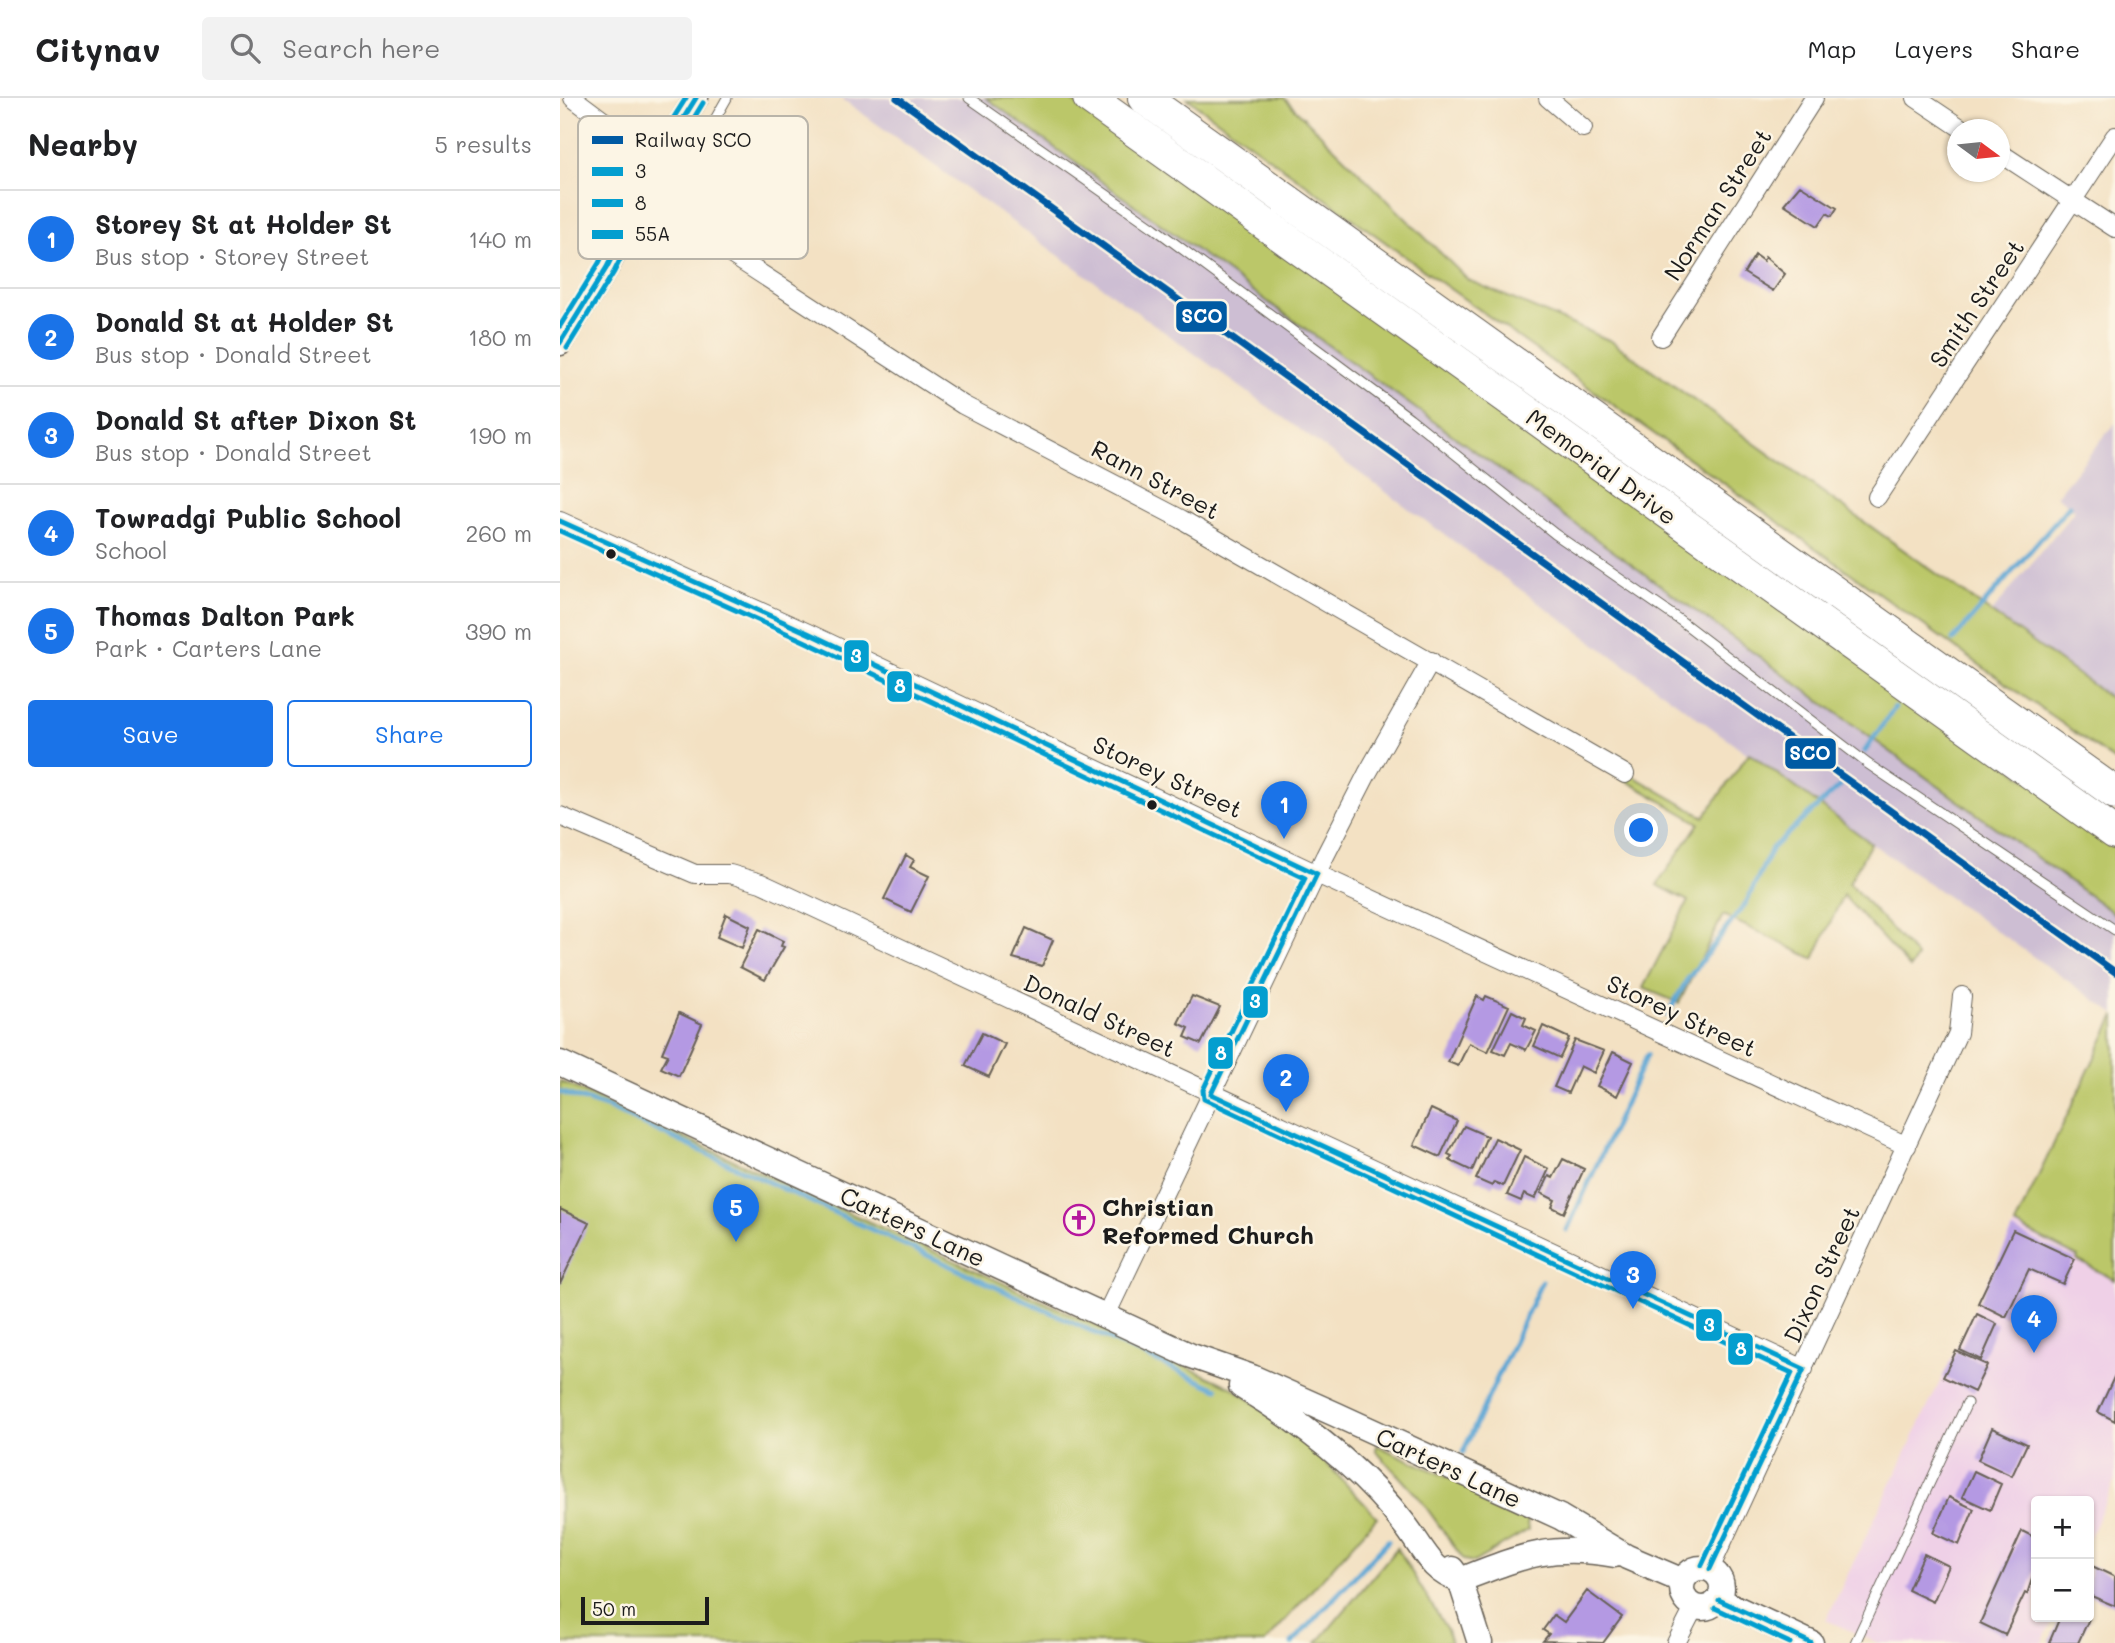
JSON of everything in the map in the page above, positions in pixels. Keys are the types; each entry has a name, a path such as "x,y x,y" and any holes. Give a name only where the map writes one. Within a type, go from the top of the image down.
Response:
{"highway":[{"name":"Memorial Drive","path":"1089,98 2115,833"},
{"name":"Memorial Drive","path":"1143,98 2115,793"}],"main road":[{"path":"685,116 696,98"},
{"path":"560,343 611,259"},
{"name":"Carters Lane","path":"560,1063 1189,1354 1268,1384 1530,1504 1581,1528 1626,1557 1683,1581"},
{"path":"1189,1354 1286,1414 1320,1440 1378,1493 1435,1567 1460,1580"},
{"name":"Carters Lane","path":"1268,1384 1323,1425 1366,1462 1406,1503 1460,1580 1480,1643"},
{"path":"1528,1554 1540,1527 1538,1515 1530,1504"},
{"name":"Carters Lane","path":"1460,1580 1528,1554 1574,1549 1626,1557"},
{"path":"1710,1569 1722,1583 1719,1600 1708,1608 1695,1608 1685,1600 1683,1581 1691,1571 1710,1569"},
{"path":"1719,1600 1811,1643"}],"street":[{"path":"573,98 597,116"},
{"path":"1548,98 1583,128"},
{"name":"Norman Street","path":"1661,337 1814,98"},
{"path":"1916,98 1948,119"},
{"name":"Smith Street","path":"1877,497 2115,136"},
{"path":"2010,160 2115,228"},
{"name":"Rann Street","path":"738,259 963,405 1181,519 1625,774"},
{"name":"Storey Street","path":"560,521 808,633 1317,874 1907,1146"},
{"path":"1106,1315 1317,874 1367,774 1431,661"},
{"name":"Donald Street","path":"560,816 695,874 730,874 761,883 1804,1369"},
{"name":"Dixon Street","path":"1710,1569 1958,1033 1962,996"},
{"path":"1676,1643 1695,1608"}],"lane":[{"path":"717,116 727,98"},
{"path":"969,98 1165,236 1410,418 1555,534 1681,621 1868,764 2115,930"},
{"path":"1855,1643 1967,1403"}],"shaded area":[{"path":"841,98 986,98 2115,914 2115,1014 1871,843"},
{"path":"2115,423 2115,701 1991,613 2075,510 2056,496"},
{"path":"2115,1015 2115,1480 2094,1528 2094,1496 2031,1496 2031,1622 2052,1622 2042,1643 1878,1643 1826,1620"}],"green space":[{"path":"986,98 1068,98 2115,842 2115,914"},
{"path":"1187,98 1284,98 1468,280 1611,341 2115,701 2115,761 1429,274"},
{"path":"1749,753 1871,843 1849,883 1917,957 1910,968 1843,895 1814,959 1723,915 1679,1003 1643,988 1688,901 1657,885 1699,823 1622,778 1628,773 1704,817"},
{"path":"2115,1015 2115,1280 2077,1260 2078,1257 2015,1225"},
{"path":"560,1081 1231,1387 1296,1431 1377,1517 1265,1643 560,1643"},
{"path":"1376,1445 1520,1510 1526,1517 1528,1530 1474,1562 1464,1560 1420,1499 1376,1451"},
{"path":"1397,1548 1447,1630 1451,1643 1317,1643"}],"building":[{"path":"1800,185 1837,208 1832,216 1827,213 1818,226 1784,204"},
{"path":"1755,255 1763,261 1765,257 1785,274 1773,291 1744,273"},
{"path":"906,855 914,860 910,867 929,876 911,912 884,899"},
{"path":"726,914 750,926 742,948 717,937"},
{"path":"1026,928 1053,940 1042,966 1013,958"},
{"path":"759,929 783,941 781,946 784,947 765,980 740,967"},
{"path":"1192,996 1220,1007 1201,1044 1185,1037 1189,1028 1178,1023"},
{"path":"1477,996 1484,1000 1486,996 1509,1006 1488,1052 1469,1043 1458,1066 1448,1062"},
{"path":"1512,1011 1526,1018 1523,1025 1536,1031 1526,1050 1511,1043 1505,1055 1493,1050"},
{"path":"679,1013 702,1024 679,1076 661,1068 668,1055 662,1053"},
{"path":"1543,1026 1569,1038 1560,1058 1534,1046"},
{"path":"982,1033 1005,1044 989,1077 965,1066"},
{"path":"1575,1040 1604,1051 1594,1073 1580,1066 1568,1093 1554,1087"},
{"path":"1613,1052 1633,1062 1617,1096 1597,1086"},
{"path":"1431,1109 1457,1121 1440,1157 1414,1145"},
{"path":"1464,1126 1487,1136 1472,1171 1449,1160 1452,1156 1448,1154"},
{"path":"1495,1138 1520,1150 1503,1186 1494,1182 1492,1186 1476,1179"},
{"path":"1524,1157 1549,1169 1535,1199 1524,1194 1521,1201 1507,1195"},
{"path":"1563,1159 1584,1169 1564,1213 1552,1207 1555,1200 1541,1193 1549,1176 1553,1178"},
{"path":"560,1209 589,1223 560,1284"},
{"path":"2013,1230 2075,1259 2063,1284 2029,1269 2006,1317 1978,1303"},
{"path":"1977,1314 1997,1324 1981,1360 1960,1350"},
{"path":"1956,1351 1987,1365 1974,1392 1943,1377"},
{"path":"2115,1375 2115,1421 2098,1412"},
{"path":"1992,1428 2027,1444 2012,1476 1978,1460"},
{"path":"1974,1471 2001,1484 1990,1510 1962,1497"},
{"path":"1949,1497 1974,1509 1959,1545 1933,1533"},
{"path":"2022,1531 2031,1536 2031,1582 2005,1635 1980,1623"},
{"path":"1924,1554 1949,1566 1933,1602 1908,1590"},
{"path":"2094,1567 2115,1577 2115,1606 2094,1597"},
{"path":"1587,1591 1622,1617 1603,1643 1543,1641 1549,1634 1543,1630 1554,1615 1564,1622"},
{"path":"2058,1622 2088,1622 2078,1643 2049,1643"}],"waterway":[{"path":"1953,640 2069,506"},
{"path":"1865,751 1895,707"},
{"path":"1667,1015 1687,980 1746,903 1772,848 1840,786"},
{"path":"1567,1230 1647,1055"},
{"path":"560,1092 606,1107 1217,1389"},
{"path":"1463,1452 1542,1281"},
{"path":"1292,1643 1388,1541"}],"rail line":[{"name":"SCO","path":"897,98 2115,972"}],"transit line":[{"name":"55A","path":"675,116 686,98"},
{"name":"3","path":"685,116 696,98"},
{"name":"8","path":"695,116 703,103"},
{"name":"55A","path":"560,326 601,259"},
{"name":"3","path":"560,343 611,259"},
{"name":"8","path":"567,348 620,259"},
{"name":"3","path":"560,521 808,633 1317,874 1211,1094 1804,1369 1710,1569"},
{"name":"8","path":"560,531 804,641 1305,878 1203,1090 1204,1099 1792,1373 1702,1565"},
{"name":"3","path":"1719,1600 1811,1643"},
{"name":"8","path":"1715,1608 1790,1643"}],"place":[{"name":"Storey St at Holder St","path":"1284,839"},
{"name":"Donald St at Holder St","path":"1286,1112"},
{"name":"Christian Reformed Church","path":"1079,1220"},
{"name":"Thomas Dalton Park","path":"736,1242"},
{"name":"Donald St after Dixon St","path":"1633,1309"},
{"name":"Towradgi Public School","path":"2034,1353"}]}
